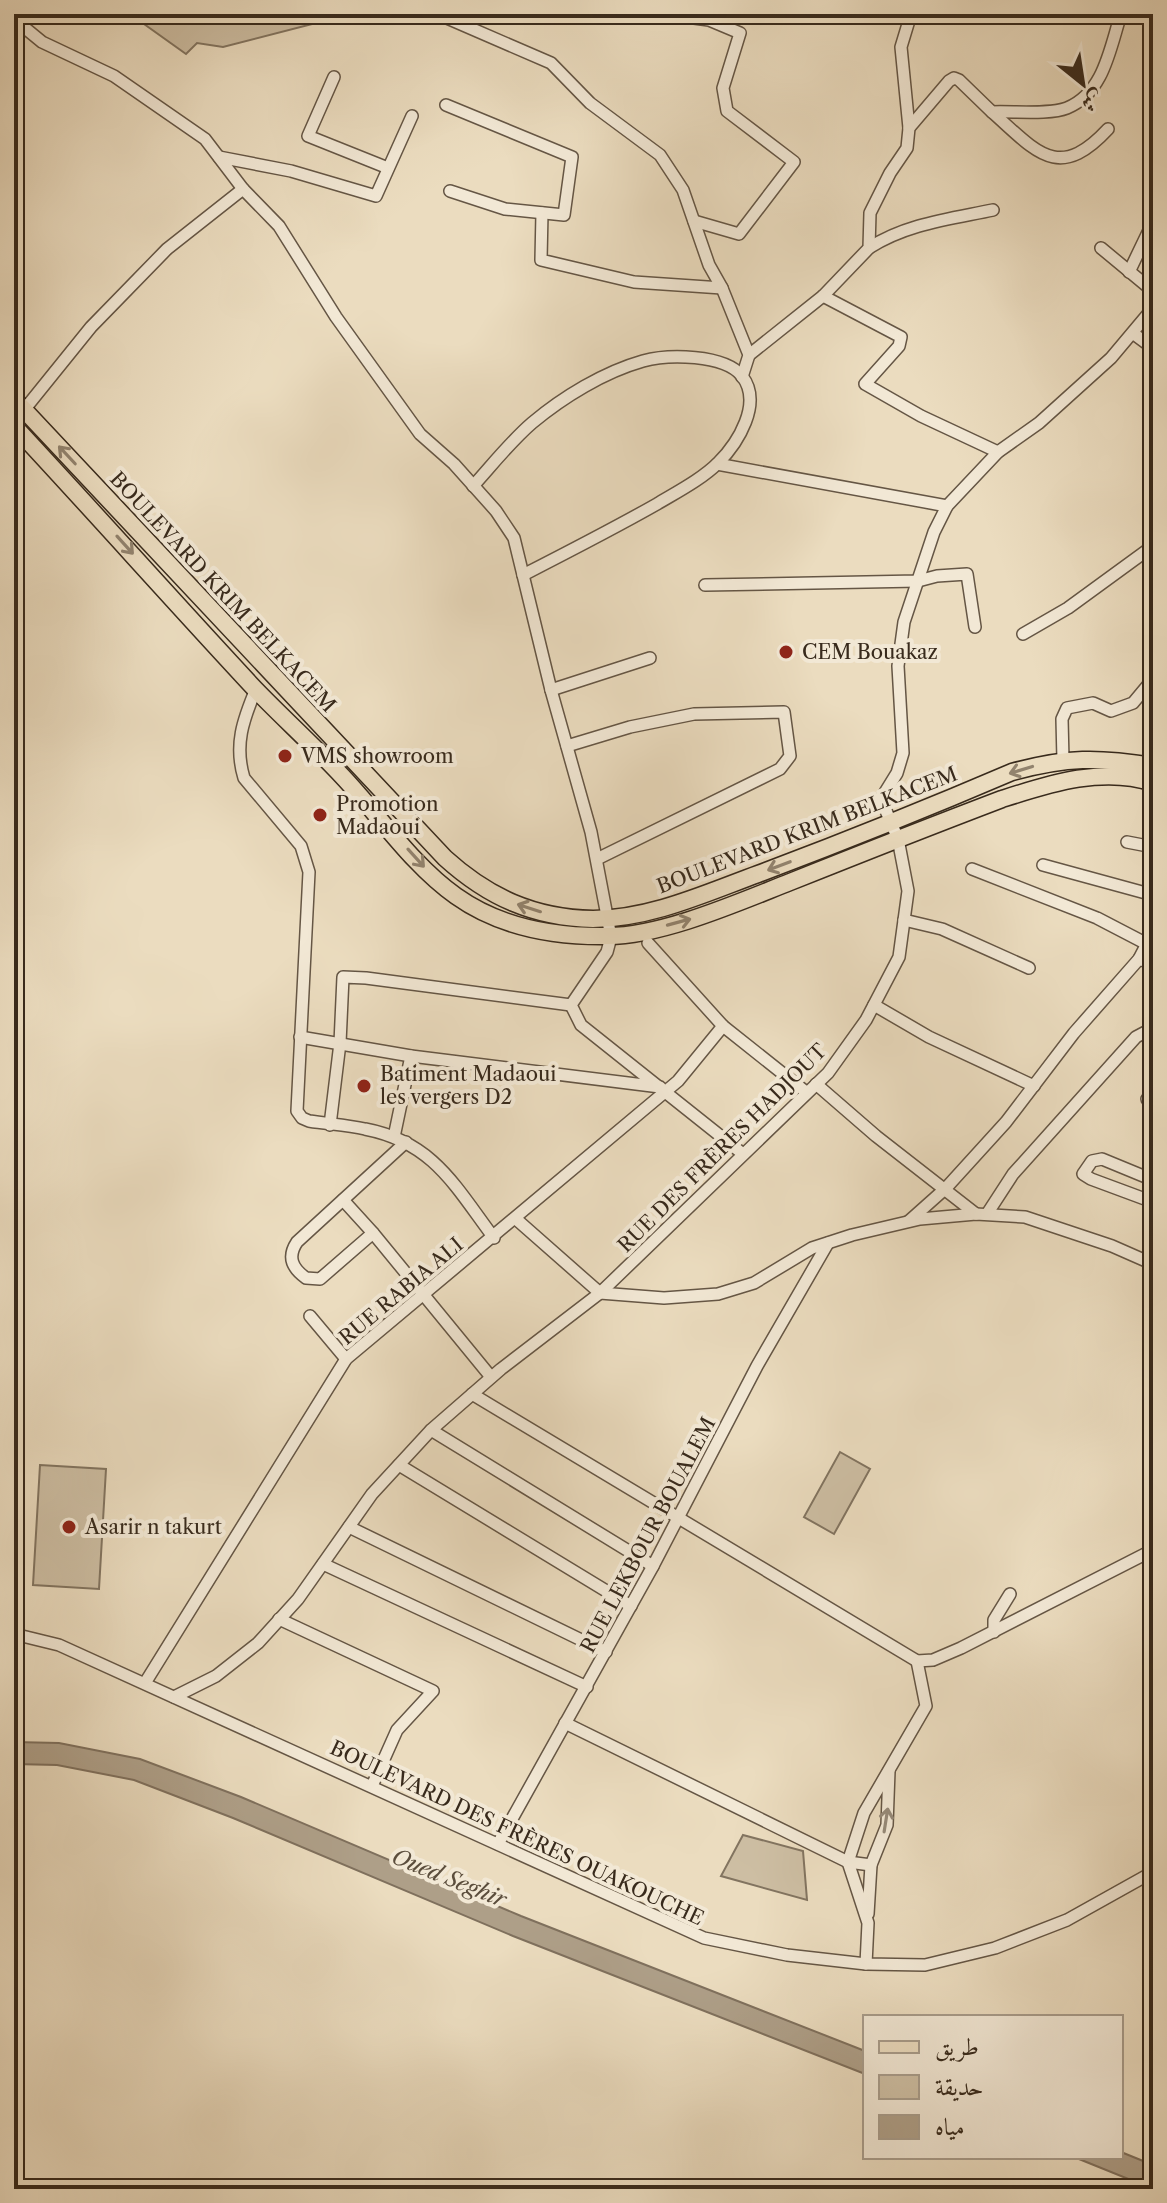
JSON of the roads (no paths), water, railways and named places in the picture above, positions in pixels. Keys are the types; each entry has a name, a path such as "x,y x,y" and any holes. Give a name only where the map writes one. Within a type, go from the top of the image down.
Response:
{"main road":[{"name":"BOULEVARD KRIM BELKACEM","path":"19,405 416,828 471,882 532,911 594,919 652,910 689,899 889,823 1012,772 1084,758 1153,766"},
{"name":"BOULEVARD KRIM BELKACEM","path":"14,426 427,870 456,896 489,915 522,928 559,935 611,937 688,920 1002,799 1065,781 1115,777 1153,783"}],"street":[{"path":"444,14 551,63 590,103 660,155 683,190 709,265 722,288 749,355"},
{"path":"664,14 709,20 740,33 723,88 727,111 794,162 739,234 694,221"},
{"path":"869,248 870,213 890,173 907,148 909,128 901,47 911,14"},
{"path":"992,112 1065,109 1087,96 1098,81 1121,14"},
{"path":"14,19 42,42 114,76 205,139 243,189 279,226 336,317 420,434 454,464 496,511 514,538 597,859 609,918 611,937 607,952 571,1005"},
{"path":"334,77 308,136 388,168"},
{"path":"909,128 954,78 1034,149 1061,159 1084,152 1108,129"},
{"path":"446,105 572,157 564,215 505,209 450,191"},
{"path":"219,157 291,171 376,196 412,116"},
{"path":"19,405 167,249 243,189"},
{"path":"742,377 749,355 823,296 869,248 888,236 922,225 993,210"},
{"path":"542,213 541,260 634,282 722,288"},
{"path":"1129,272 1153,222"},
{"path":"1101,248 1153,291"},
{"path":"823,296 901,337 899,346 865,384 921,416 998,452"},
{"name":"RUE DES FRÈRES HADJOUT","path":"174,1697 216,1676 258,1643 323,1564 372,1494 431,1430 491,1377 600,1293 828,1073 874,1005 899,957 908,891 898,839 881,799 897,773 903,753 899,654 904,622 934,532 947,506 998,452 1039,423 1134,334 1153,308"},
{"path":"1134,334 1153,348"},
{"path":"473,486 532,423 590,383 644,360 692,356 729,366 742,377 748,393 748,415 740,435 717,464 676,493 523,575"},
{"path":"717,464 947,506"},
{"path":"1023,634 1068,608 1153,546"},
{"path":"705,585 918,581 967,574 975,627"},
{"path":"551,690 650,658"},
{"path":"1063,760 1062,719 1067,708 1093,703 1111,711 1133,703 1153,679"},
{"path":"256,689 241,724 240,765 244,778 301,846 309,872 297,1111 305,1120 365,1129 394,1137 426,1154 440,1167 494,1238"},
{"path":"567,746 630,727 694,714 784,712 790,756 780,769 597,859"},
{"path":"1127,842 1153,847"},
{"path":"1043,865 1153,895"},
{"path":"972,869 1097,918 1147,944"},
{"path":"904,920 942,929 1029,968"},
{"path":"909,1221 946,1188 1006,1122 1074,1033 1139,959 1153,932"},
{"path":"648,943 723,1026 806,1092"},
{"path":"1139,959 1153,964"},
{"path":"330,1125 340,1043 343,977 571,1005"},
{"path":"571,1005 581,1025 743,1154"},
{"path":"874,1005 929,1037 1034,1086"},
{"name":"RUE RABIA ALI","path":"145,1683 346,1359 678,1081 723,1026"},
{"path":"982,1214 1013,1174 1136,1037 1151,1034"},
{"path":"300,1037 411,1056 665,1090"},
{"path":"394,1137 411,1056"},
{"path":"816,1084 876,1136 982,1214"},
{"path":"1153,1096 1147,1099 1153,1108"},
{"path":"373,1233 320,1279 306,1278 297,1270 290,1256 297,1242 406,1142"},
{"path":"1153,1180 1102,1159 1092,1161 1083,1174 1153,1202"},
{"path":"343,1200 491,1377"},
{"path":"516,1219 600,1293 664,1298 718,1294 754,1283 812,1248 909,1221 982,1214 1025,1217 1112,1246 1153,1264"},
{"name":"RUE LEKBOUR BOUALEM","path":"498,1844 653,1566 757,1366 828,1243"},
{"path":"310,1316 346,1359"},
{"path":"472,1394 917,1661 933,1660 994,1632 1153,1550"},
{"path":"431,1430 653,1566"},
{"path":"399,1465 631,1606"},
{"path":"349,1527 606,1652"},
{"path":"323,1564 587,1687"},
{"path":"994,1632 994,1620 1010,1594"},
{"path":"279,1619 433,1691 397,1730 372,1786"},
{"name":"BOULEVARD DES FRÈRES OUAKOUCHE","path":"14,1634 59,1645 704,1938 787,1955 866,1964 925,1965 995,1948 1067,1920 1153,1872"},
{"path":"866,1964 868,1923 859,1864 864,1813 926,1706 917,1661"},
{"path":"565,1723 859,1864"},
{"path":"859,1864 876,1852 887,1825 890,1768"},
{"path":"859,1864 868,1923"}],"water":[{"path":"14,1742 59,1743 140,1759 241,1797 521,1916 863,2050 863,2073 513,1936 233,1818 134,1780 57,1765 14,1764"},
{"path":"1123,2153 1153,2165 1153,2189 1079,2159 1123,2159"}],"place":[{"name":"CEM Bouakaz","path":"786,652"},
{"name":"VMS showroom","path":"285,756"},
{"name":"Promotion Madaoui","path":"320,815"},
{"name":"Batiment Madaoui les vergers D2","path":"364,1086"},
{"name":"Asarir n takurt","path":"69,1527"}],"water label":[{"name":"Oued Seghir","path":"449,1878"}]}
